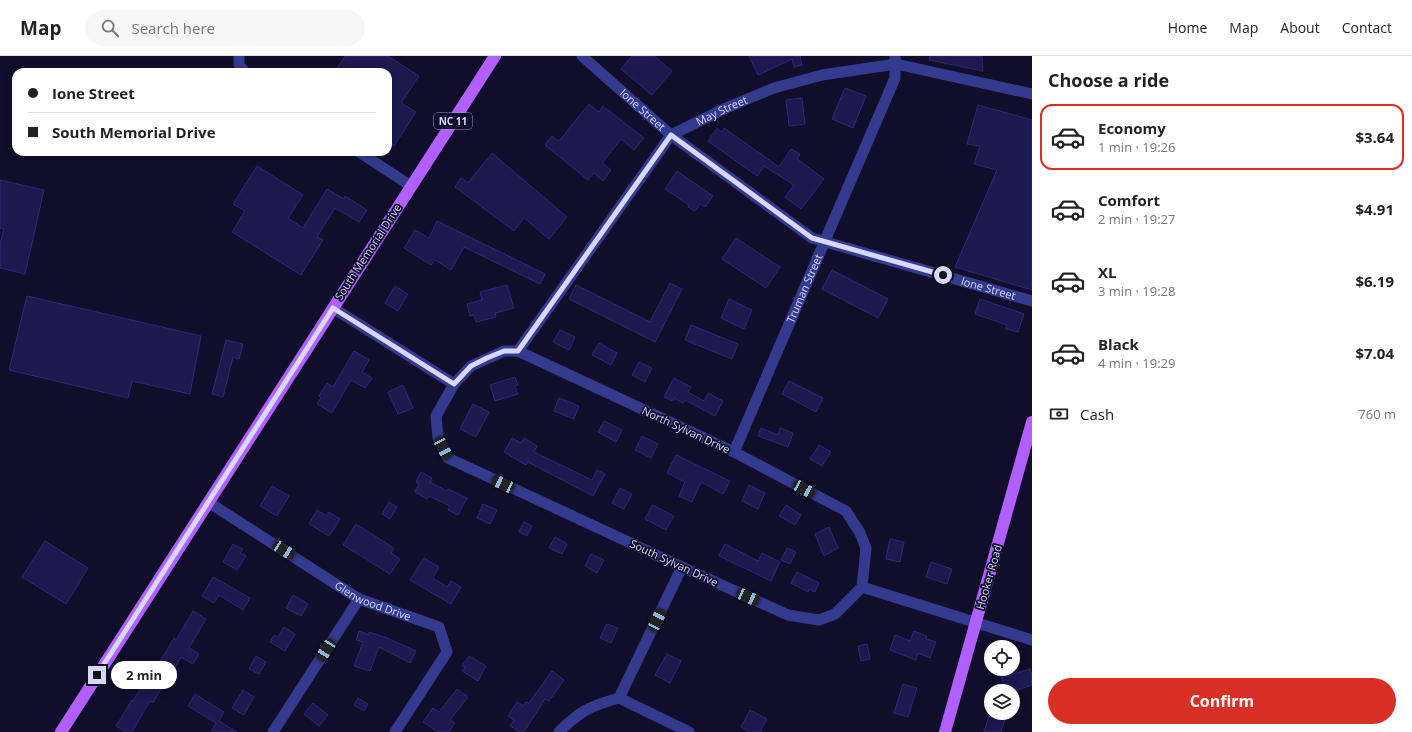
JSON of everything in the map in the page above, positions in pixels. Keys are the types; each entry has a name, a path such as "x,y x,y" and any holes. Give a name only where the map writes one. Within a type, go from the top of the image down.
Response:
{"main road":[{"name":"South Memorial Drive","path":"61,732 495,56"},
{"name":"Hooker Road","path":"945,732 1032,422"}],"street":[{"path":"239,56 239,65 242,68"},
{"name":"Ione Street","path":"582,56 671,135 812,238 1032,301"},
{"name":"May Street","path":"518,351 671,135 726,108 774,88 822,75 896,60 1032,94"},
{"name":"Truman Street","path":"734,452 895,78 896,60"},
{"path":"365,156 411,186"},
{"path":"333,308 454,384 471,366 504,351 518,351"},
{"name":"North Sylvan Drive","path":"518,351 734,452 846,511 860,533 866,548 862,587"},
{"name":"South Sylvan Drive","path":"454,384 436,416 438,438 448,458 682,568 788,614 818,620 836,614 862,587"},
{"name":"Glenwood Drive","path":"208,502 359,599 439,627 447,652 395,732"},
{"path":"619,698 682,568"},
{"path":"862,587 1032,640"},
{"path":"277,730 359,599"},
{"path":"559,732 574,717 593,706 619,698 689,732"}],"building":[{"path":"345,56 388,56 419,76 401,103 416,112 394,146 392,145 392,68 338,68"},
{"path":"632,56 654,56 672,71 652,95 621,69"},
{"path":"749,56 800,56 802,65 794,67 792,59 758,75"},
{"path":"930,56 982,56 983,71 929,60"},
{"path":"845,88 866,96 853,128 832,119"},
{"path":"802,98 805,124 789,126 786,100"},
{"path":"589,104 599,112 603,106 644,138 634,150 621,139 602,163 611,170 603,181 594,173 588,180 545,145 552,136 559,141"},
{"path":"978,105 1032,120 1032,290 955,267 997,170 974,164 980,146 967,144"},
{"path":"717,128 722,132 724,128 779,167 791,149 800,154 797,159 824,179 801,209 785,197 794,185 764,166 757,176 708,141"},
{"path":"492,153 567,217 549,239 524,218 514,231 455,187 461,178 468,183"},
{"path":"257,166 303,195 288,218 303,228 327,189 344,199 345,196 367,210 359,222 335,208 317,237 323,240 301,275 232,232 245,211 233,204"},
{"path":"677,171 713,196 705,207 700,204 695,211 688,207 689,205 665,189"},
{"path":"0,180 44,190 25,274 0,268 0,244 4,229 0,228"},
{"path":"437,221 545,274 540,284 464,247 451,270 435,260 431,265 404,248 415,230 429,238"},
{"path":"736,238 780,267 766,288 722,259"},
{"path":"832,270 888,299 878,318 822,289"},
{"path":"670,283 682,289 655,342 569,299 576,285 650,322"},
{"path":"507,285 514,308 495,313 496,317 476,322 474,315 470,316 467,304 482,300 480,292"},
{"path":"395,286 408,294 398,311 385,303"},
{"path":"27,296 201,336 190,394 132,381 128,398 9,370"},
{"path":"729,299 752,310 744,329 721,318"},
{"path":"980,299 1024,314 1018,332 1006,329 1007,325 975,314"},
{"path":"691,325 738,344 732,359 685,340"},
{"path":"560,330 575,337 569,350 553,342"},
{"path":"226,340 243,344 239,359 233,357 223,397 212,394"},
{"path":"599,343 617,353 611,365 592,355"},
{"path":"354,351 369,360 362,372 372,378 365,388 351,380 332,413 317,404 321,398 319,396 327,383 333,387"},
{"path":"639,362 652,368 645,382 632,375"},
{"path":"515,377 518,385 515,386 518,394 495,401 490,385"},
{"path":"674,378 691,387 688,392 704,401 708,393 723,401 715,416 685,400 683,403 674,398 673,401 664,397"},
{"path":"789,381 823,398 816,412 782,394"},
{"path":"403,385 413,408 398,414 388,392"},
{"path":"559,398 579,406 574,419 554,411"},
{"path":"473,404 489,412 476,437 460,429"},
{"path":"604,421 622,430 616,442 598,432"},
{"path":"761,428 778,435 780,428 793,433 788,447 758,436"},
{"path":"642,436 658,444 651,458 635,450"},
{"path":"512,438 521,443 524,438 537,446 534,452 592,480 597,470 605,474 593,496 528,462 526,465 504,452"},
{"path":"819,445 831,452 822,466 810,459"},
{"path":"676,455 730,481 723,494 701,482 692,502 679,496 685,482 667,473"},
{"path":"421,472 432,478 430,482 447,491 448,489 467,498 458,515 448,510 450,506 429,496 427,499 415,492 419,484 416,482"},
{"path":"749,485 765,493 758,509 742,501"},
{"path":"272,486 289,496 277,516 260,506"},
{"path":"620,488 632,494 624,509 612,503"},
{"path":"389,502 397,507 390,519 382,514"},
{"path":"483,504 497,510 490,524 477,518"},
{"path":"652,505 674,516 666,530 645,519"},
{"path":"786,505 801,515 795,525 779,516"},
{"path":"317,510 327,516 329,512 340,519 329,536 309,524"},
{"path":"524,522 532,526 527,536 519,532"},
{"path":"356,524 394,548 391,553 400,559 390,574 343,545"},
{"path":"829,527 838,548 824,556 815,534"},
{"path":"555,537 567,544 562,554 549,548"},
{"path":"890,539 904,542 900,562 886,559"},
{"path":"45,541 88,568 66,604 22,577"},
{"path":"233,544 243,549 240,553 246,556 237,570 223,562"},
{"path":"725,544 758,561 762,553 780,562 771,581 719,556"},
{"path":"787,548 796,552 790,564 781,560"},
{"path":"591,554 604,560 597,573 585,566"},
{"path":"424,558 439,567 433,578 447,587 451,581 461,587 451,604 410,580"},
{"path":"931,562 952,569 947,584 926,577"},
{"path":"797,572 819,583 815,592 809,589 808,592 791,583"},
{"path":"213,577 250,598 243,610 219,595 214,603 202,596"},
{"path":"293,595 308,604 301,616 286,608"},
{"path":"193,611 206,619 189,648 199,654 193,664 181,657 165,686 163,685 153,703 150,701 132,732 126,732 116,726 151,671 154,672 174,638 176,640"},
{"path":"607,624 618,628 611,643 600,638"},
{"path":"284,627 295,634 285,651 270,642 274,635 278,637"},
{"path":"359,631 369,635 369,632 387,638 416,651 410,663 379,647 370,671 354,666 363,642 356,640"},
{"path":"914,631 927,636 926,639 936,642 930,658 918,653 916,660 890,650 895,635 910,641"},
{"path":"867,644 870,659 861,661 858,646"},
{"path":"667,654 681,661 670,683 655,675"},
{"path":"256,656 266,662 259,674 249,669"},
{"path":"469,656 486,666 478,681 462,671 465,667 462,666"},
{"path":"1030,669 1032,675 1032,685 1020,689 1020,684 1003,684 1001,678 1007,676 1020,676 1020,672"},
{"path":"552,671 564,680 549,701 545,699 524,732 520,732 510,726 514,720 508,716 517,702 523,706 526,702 529,703"},
{"path":"903,684 917,688 908,717 894,713"},
{"path":"457,689 468,697 450,720 455,723 449,732 438,732 423,722 433,708 439,712"},
{"path":"243,690 254,697 244,715 232,708"},
{"path":"195,694 224,712 219,721 237,732 211,732 216,723 188,706"},
{"path":"358,698 368,704 364,711 354,705"},
{"path":"313,703 328,715 319,726 304,714"},
{"path":"750,710 767,719 760,732 750,732 741,727"},
{"path":"988,720 1005,720 1001,732 984,732"}],"route":[{"path":"97,675 333,308 454,384 471,366 504,351 518,351 590,247 671,135 812,238 943,275"}]}
